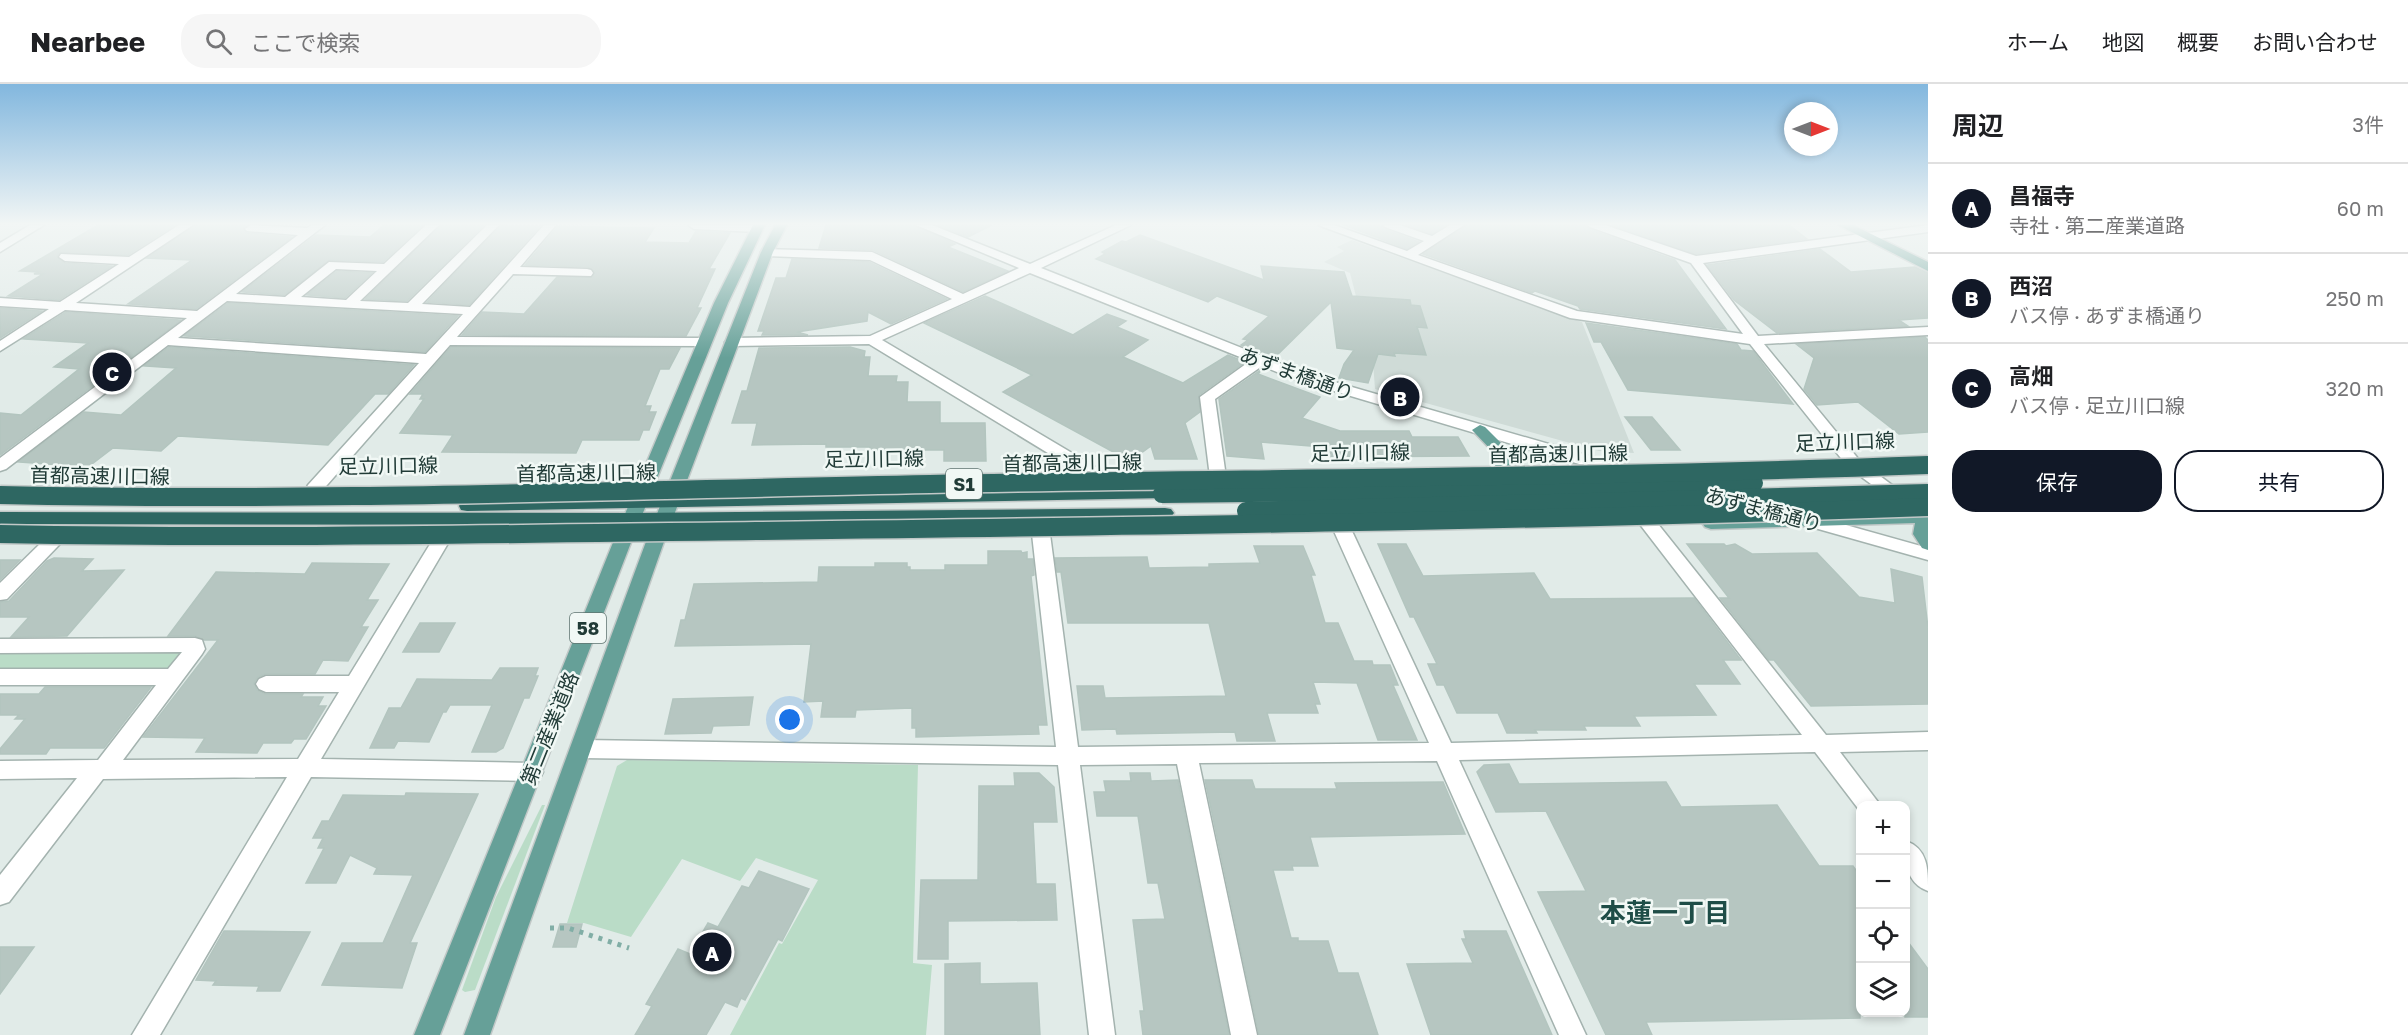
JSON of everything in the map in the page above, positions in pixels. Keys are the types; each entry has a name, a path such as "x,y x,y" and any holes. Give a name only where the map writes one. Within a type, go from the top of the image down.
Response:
{"highway":[{"name":"首都高速川口線","path":"0,495 225,498 701,491 928,484 1655,473 1928,463"},
{"path":"0,518 365,513 639,502 1519,490 1928,478"},
{"path":"671,502 1165,513 1928,493"},
{"path":"0,507 365,513"},
{"name":"S1","path":"0,534 356,537 1723,514 1928,513"}],"main road":[{"name":"第二産業道路","path":"427,1035 623,540 736,269"},
{"name":"第二産業道路","path":"477,1035 657,539 759,269"},
{"path":"1480,430 1504,454 1503,466 1493,472"},
{"name":"足立川口線","path":"0,487 314,489 671,502 1103,479 1928,463"},
{"path":"0,540 177,542 623,540 1809,521 1928,513 1921,529 1922,538 1928,544"}],"street":[{"path":"0,347 119,269"},
{"path":"0,466 260,269"},
{"path":"288,301 329,269"},
{"path":"349,304 386,269"},
{"path":"411,308 449,269"},
{"path":"900,269 963,299"},
{"path":"732,342 872,340 1027,269"},
{"name":"あずま橋通り","path":"1033,269 1260,361 1344,391 1618,470 1928,554"},
{"path":"1449,269 1575,315 1754,340 1928,331"},
{"path":"1702,269 1754,340 1854,464 1928,513"},
{"path":"314,489 511,270 587,273"},
{"path":"223,297 473,311"},
{"path":"0,302 199,315"},
{"path":"872,340 1103,479"},
{"path":"164,341 430,359"},
{"path":"447,341 704,342"},
{"path":"1218,477 1207,397 1260,361"},
{"path":"1648,523 1866,801"},
{"path":"1342,529 1446,752 1573,1035"},
{"path":"1041,534 1102,1035"},
{"path":"145,1035 441,540"},
{"path":"0,594 53,541"},
{"path":"0,646 195,645 195,649 174,677 0,894"},
{"path":"0,678 174,677"},
{"path":"266,684 354,684"},
{"path":"582,749 1068,756 1446,752 1928,741"},
{"path":"1186,755 1244,1035"},
{"path":"0,770 304,768 532,772"},
{"path":"1908,855 1928,880"}],"path":[{"path":"550,928 568,928 629,948"}],"shaded area":[{"path":"1341,269 1434,269 1582,322 1634,453 1599,451 1375,389 1373,362 1350,273"}],"green space":[{"path":"182,651 185,655 167,671 0,670 0,652"},
{"path":"627,760 918,765 913,963 932,965 926,1035 730,1035 779,943 782,944 818,880 756,858 740,881 682,859 631,937 584,923 567,923 617,766"},
{"path":"542,805 545,805 475,990 465,992 462,990 496,897"}],"building":[{"path":"107,269 59,300 8,296 43,274 20,271"},
{"path":"178,269 249,269 196,309 128,304"},
{"path":"271,269 317,269 284,295 242,292"},
{"path":"395,269 439,269 407,301 365,299"},
{"path":"458,269 501,269 469,305 427,302"},
{"path":"591,269 715,269 697,308 701,308 686,336 462,335 482,312 524,314 557,277 593,277 595,272"},
{"path":"789,269 885,269 947,299 891,324 868,312 867,321 797,332 808,335 762,335 764,331 758,331 776,278 786,278"},
{"path":"915,269 1008,271 963,292"},
{"path":"1123,269 1235,269 1264,280 1262,269 1344,272 1352,296 1410,300 1411,305 1420,306 1427,328 1417,327 1426,355 1378,354 1368,383 1339,378 1344,364 1354,350 1337,348 1331,302 1274,358 1241,345 1248,340 1243,339 1269,316 1217,296 1208,302"},
{"path":"1466,269 1682,269 1726,329 1580,309 1578,306 1535,291 1532,293"},
{"path":"1710,269 1847,269 1851,272 1920,269 1928,273 1928,318 1899,320 1908,326 1777,333 1734,300"},
{"path":"337,271 372,273 345,298 307,295"},
{"path":"985,296 1073,335 1107,314 1126,321 1117,327 1148,340 1123,357 1183,383 1228,355 1245,362 1199,395 1200,412 1185,423 1197,459 1155,459 1151,446 1130,461 1003,392 1032,375 924,323"},
{"path":"228,303 458,316 425,352 184,336"},
{"path":"0,308 42,311 0,338"},
{"path":"66,312 181,320 0,455 0,413 21,415 79,369 54,367 88,343 23,339"},
{"path":"1586,323 1737,344 1741,350 1753,351 1793,404 1628,390 1601,342 1594,342"},
{"path":"1925,337 1928,340 1928,432 1899,434 1858,402 1817,405 1804,389 1814,358 1796,344"},
{"path":"169,347 414,365 388,394 375,394 328,445 178,436 161,451 113,448 88,467 18,462 84,412 121,415 176,368 144,366"},
{"path":"451,347 680,348 669,369 660,369 645,406 651,406 649,412 656,412 649,430 643,430 639,440 582,440 576,453 442,452 453,435 400,433 424,399 420,399 423,394 410,394"},
{"path":"850,347 865,351 864,357 870,357 868,376 897,376 896,382 908,382 907,402 940,402 940,423 985,423 986,461 944,461 944,450 870,450 870,447 826,447 826,444 752,445 757,423 732,423 742,391 747,391 759,348"},
{"path":"1262,369 1258,374 1320,397 1302,418 1340,431 1409,431 1412,437 1458,437 1469,456 1327,457 1323,447 1261,442 1264,459 1227,456 1219,399"},
{"path":"1625,417 1652,417 1680,450 1651,450"},
{"path":"1378,544 1406,544 1423,576 1534,573 1550,599 1694,598 1741,660 1723,660 1740,684 1694,684 1716,715 1634,716 1640,726 1584,726 1586,730 1535,730 1537,733 1507,733 1498,713 1457,713 1444,685 1437,685 1428,664 1437,664 1414,617 1410,617"},
{"path":"1687,544 1724,544 1726,546 1735,544 1752,554 1817,553 1859,597 1895,603 1891,569 1922,577 1928,628 1928,704 1811,706 1774,660 1769,660 1720,598 1729,598"},
{"path":"1254,546 1303,546 1315,575 1311,575 1325,623 1338,623 1354,661 1372,661 1373,665 1390,665 1398,685 1393,685 1417,740 1378,740 1357,683 1313,682 1320,704 1315,704 1318,713 1267,713 1275,741 1237,741 1235,732 1117,734 1116,729 1082,730 1077,686 1103,686 1105,698 1226,696 1209,623 1068,623 1061,572 1057,572 1055,558 1147,557 1149,568 1209,567 1209,564 1260,563"},
{"path":"988,551 1027,552 1027,559 1033,559 1034,575 1031,576 1047,725 1038,725 1039,734 916,737 916,728 912,728 912,708 856,710 855,717 821,717 823,701 804,702 811,644 675,646 681,620 685,620 694,584 818,582 819,567 875,567 875,563 907,563 910,570 945,570 945,565 988,565"},
{"path":"54,558 93,559 82,571 124,570 67,636 11,637 29,617 0,617 0,602 9,601 47,561"},
{"path":"0,560 20,560 0,580"},
{"path":"312,563 389,564 367,600 378,600 361,627 368,627 348,661 323,660 315,674 265,674 258,677 254,683 257,690 265,694 303,694 301,697 323,697 318,706 326,706 306,739 294,739 291,743 263,743 257,753 196,752 205,738 143,737 218,640 204,640 195,636 168,636 216,572 305,574"},
{"path":"420,623 455,623 439,652 403,652"},
{"path":"500,668 538,668 535,676 538,676 529,698 524,698 503,748 496,752 472,752 492,705 450,705 446,712 443,712 429,742 398,741 394,748 370,748 389,708 401,708 417,679 492,680"},
{"path":"45,687 151,687 104,748 50,748 46,754 0,754 0,749 25,719 15,719 19,715 0,715 0,694 39,694"},
{"path":"753,697 749,725 713,726 711,733 665,734 673,699"},
{"path":"1509,764 1519,784 1666,782 1681,807 1777,805 1819,866 1853,866 1856,870 1856,1017 1860,1018 1646,1022 1652,1035 1606,1035 1538,892 1586,891 1546,811 1496,812 1477,772 1484,765"},
{"path":"1014,773 1039,773 1054,787 1057,822 1033,822 1036,884 1055,884 1057,920 948,921 948,959 918,959 921,880 978,880 979,786 1015,786"},
{"path":"1130,773 1150,773 1151,781 1178,780 1229,1035 1143,1035 1140,1011 1144,1011 1133,920 1165,919 1158,883 1148,883 1138,816 1097,816 1094,792 1106,792 1104,781 1131,781"},
{"path":"1205,780 1252,780 1255,789 1337,789 1335,783 1443,782 1465,834 1310,837 1318,866 1292,866 1293,870 1273,870 1291,938 1298,938 1298,941 1328,941 1338,973 1358,973 1378,1035 1259,1035"},
{"path":"406,793 478,794 410,943 417,943 402,988 322,985 342,943 383,943 413,875 374,874 377,868 350,855 336,883 306,883 324,848 318,848 323,838 313,838 322,821 329,821 343,795 405,796"},
{"path":"759,871 809,889 782,941 778,939 745,1000 741,998 737,1007 725,1002 706,1035 635,1035 652,1006 646,1004 678,949 690,954 708,923 718,927 742,886 749,888"},
{"path":"560,924 582,924 576,947 553,947"},
{"path":"224,931 310,932 280,991 257,991 259,986 213,985 216,981 196,980"},
{"path":"1464,931 1506,931 1552,1035 1431,1035 1407,964 1473,963 1462,939 1466,939"},
{"path":"1910,945 1928,969 1928,1017 1910,1017"},
{"path":"0,947 34,947 0,994"},
{"path":"980,963 980,984 1037,983 1040,1035 945,1035 945,964"}],"place":[{"name":"高畑","path":"112,372"},
{"name":"西沼","path":"1400,397"},
{"name":"昌福寺","path":"712,952"}],"district":[{"name":"本蓮一丁目","path":"1665,912"}]}
